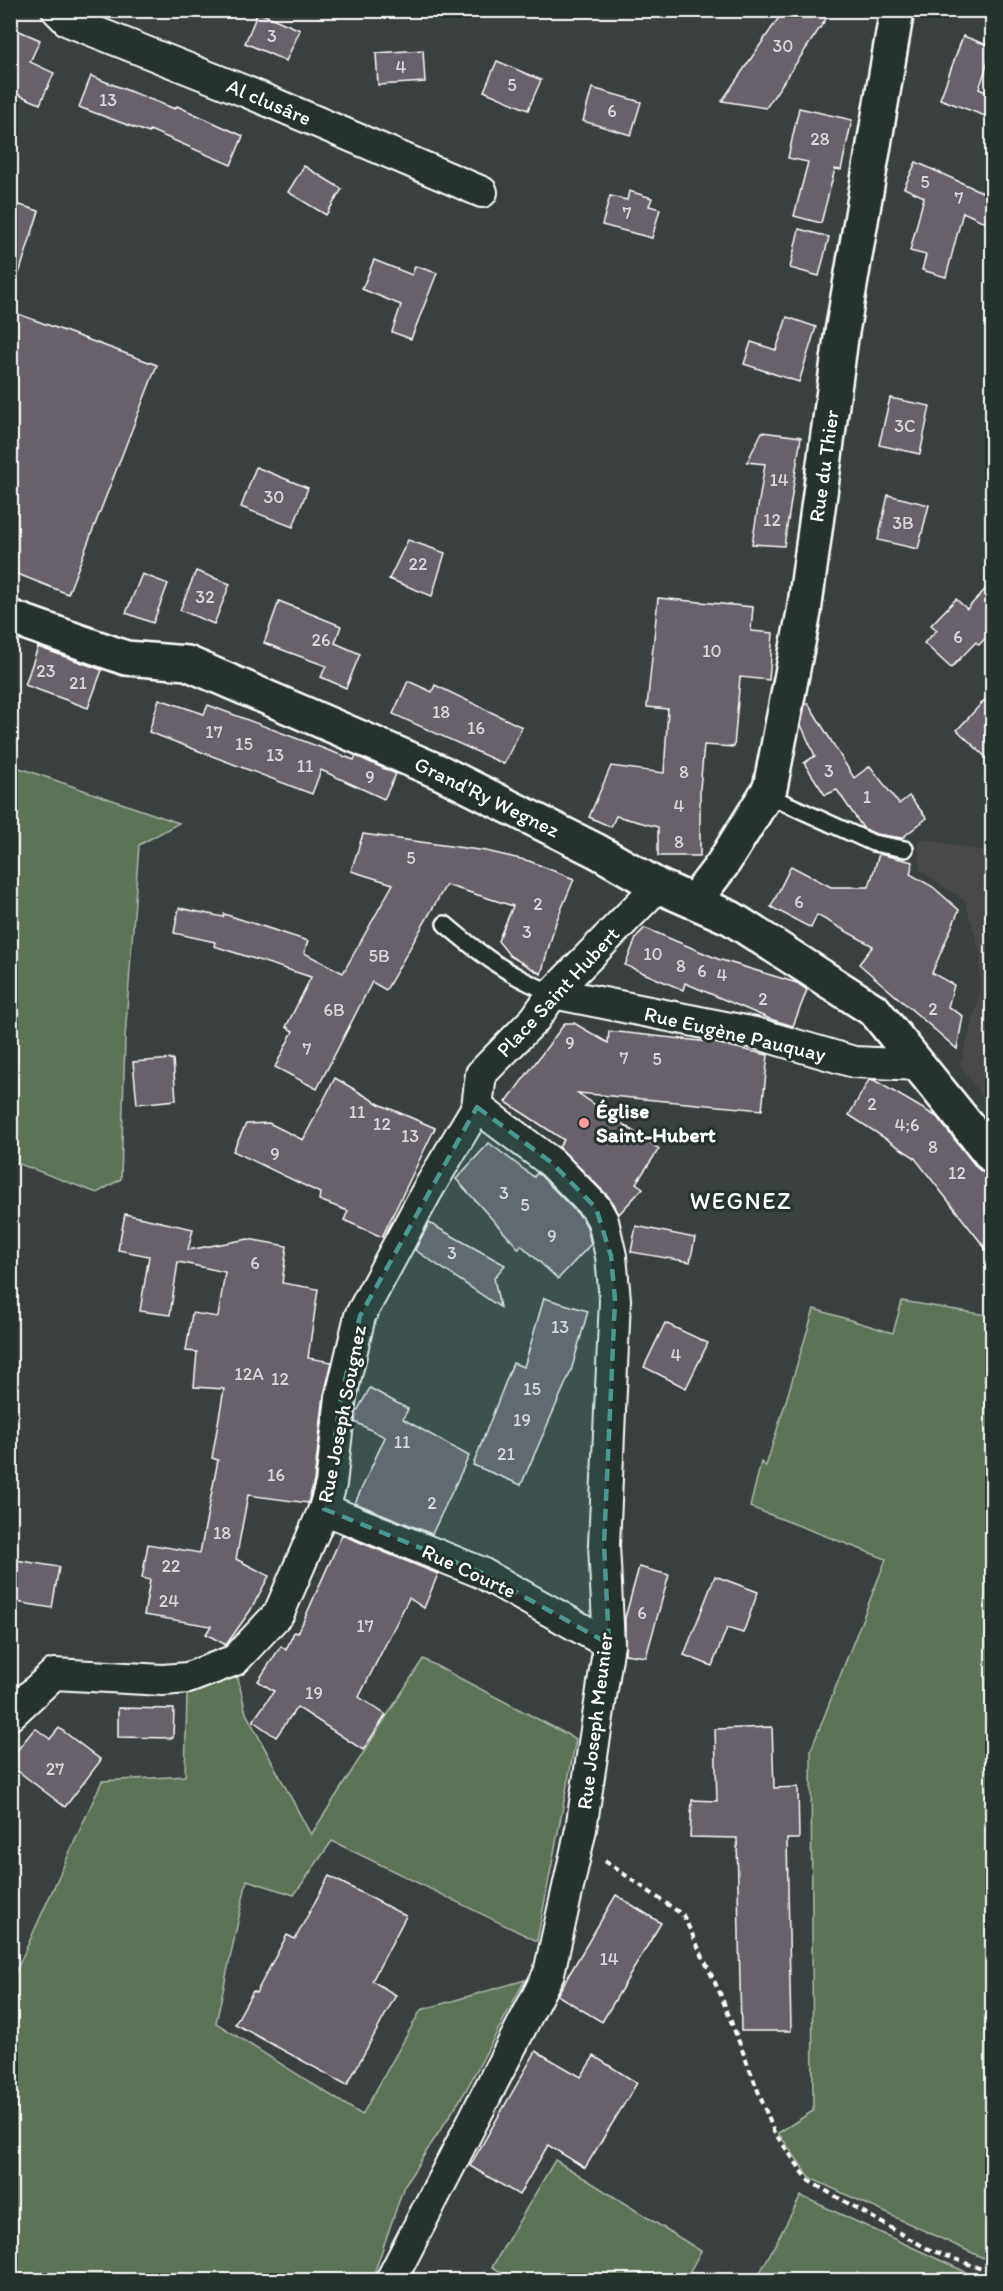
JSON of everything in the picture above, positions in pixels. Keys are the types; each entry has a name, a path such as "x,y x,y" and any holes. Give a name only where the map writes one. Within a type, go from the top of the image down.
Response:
{"street":[{"name":"Al clusâre","path":"57,10 68,21 247,92 482,192"},
{"name":"Rue du Thier","path":"695,900 722,865 770,788 804,612 841,338 897,10"},
{"name":"Grand'Ry Wegnez","path":"10,617 126,658 187,663 442,773 597,851 658,886 695,900 731,918 875,1011 993,1156"},
{"name":"Place Saint Hubert","path":"477,1107 482,1074 535,1019 553,993 586,963 658,886"},
{"name":"Rue Eugène Pauquay","path":"553,993 755,1033 854,1062 919,1065"},
{"name":"Rue Joseph Sougnez","path":"10,1715 54,1674 163,1680 188,1678 235,1660 279,1613 324,1509 331,1484 341,1397 360,1316 427,1191 477,1107"},
{"name":"Rue Joseph Meunier","path":"391,2280 549,1973 578,1846 609,1644 604,1545 615,1300 611,1256 603,1221 596,1208 552,1163 477,1107"},
{"name":"Rue Courte","path":"324,1509 480,1572 609,1644"}],"lane":[{"path":"765,794 873,843 905,849"},
{"path":"445,924 487,960 526,984 553,993"}],"path":[{"path":"578,1846 612,1865 683,1915 720,1993 774,2132 809,2181 926,2248 993,2273"}],"highlighted area":[{"path":"477,1107 552,1163 596,1208 611,1256 615,1300 604,1545 609,1644 480,1572 324,1509 341,1397 360,1316"}],"shaded area":[{"path":"919,838 992,853 992,1111 960,1065 978,1003 981,955 965,901 920,870"}],"green space":[{"path":"11,765 179,823 139,845 125,1038 121,1179 97,1193 11,1161"},
{"path":"902,1301 992,1316 992,2262 810,2178 778,2133 813,2111 811,1750 886,1559 750,1507 761,1462 766,1466 814,1309 893,1333"},
{"path":"423,1659 576,1739 537,1941 332,1841 294,1895 247,1880 216,2023 362,2115 421,2010 525,1980 465,2092 404,2186 372,2280 11,2280 11,1982 102,1781 185,1776 187,1695 237,1674 246,1713 311,1835"},
{"path":"555,2160 701,2251 685,2280 515,2280 492,2267"},
{"path":"801,2196 983,2280 756,2280"}],"building":[{"path":"784,10 832,10 766,108 722,101"},
{"path":"258,12 300,30 286,61 245,43"},
{"path":"10,27 40,40 30,62 54,73 40,104 17,94 10,109"},
{"path":"963,36 993,47 979,89 993,95 993,119 940,99"},
{"path":"423,50 425,82 378,85 376,53"},
{"path":"497,61 541,80 528,110 484,91"},
{"path":"91,76 175,109 177,106 243,136 231,165 150,130 149,133 79,107"},
{"path":"592,88 641,102 631,135 583,121"},
{"path":"799,108 852,120 841,170 835,169 821,223 794,216 808,162 788,158"},
{"path":"916,162 993,197 993,226 963,212 946,277 922,270 926,255 910,251 924,197 904,188"},
{"path":"304,166 342,189 326,215 288,192"},
{"path":"629,191 652,198 649,206 660,209 652,238 602,225 610,196 627,200"},
{"path":"10,202 39,211 16,283 10,282"},
{"path":"799,229 829,237 819,276 790,268"},
{"path":"374,260 412,275 415,266 437,273 411,339 392,332 401,305 362,289"},
{"path":"10,311 157,365 68,594 10,571"},
{"path":"787,317 816,327 799,382 744,364 751,342 776,350"},
{"path":"890,398 930,406 920,454 879,445"},
{"path":"762,432 801,437 784,546 752,544 765,464 747,462"},
{"path":"256,467 308,488 293,527 241,507"},
{"path":"888,495 929,505 918,549 878,540"},
{"path":"408,540 445,553 432,596 389,579"},
{"path":"196,571 230,584 214,624 180,610"},
{"path":"142,574 168,584 153,623 126,613"},
{"path":"993,581 993,630 979,645 976,642 951,668 924,643 937,630 931,625 956,599 967,609"},
{"path":"658,598 753,607 751,631 773,633 769,680 740,677 734,747 704,745 700,789 700,856 658,856 658,827 616,816 611,827 589,817 611,766 664,773 668,709 647,707"},
{"path":"279,601 341,626 335,643 360,654 346,688 321,677 326,666 264,643"},
{"path":"38,647 102,670 88,708 25,685"},
{"path":"408,681 432,692 435,685 522,727 504,764 393,714"},
{"path":"993,691 993,764 957,730"},
{"path":"159,699 204,714 208,705 354,760 356,756 396,774 384,799 321,770 312,794 149,732"},
{"path":"808,703 854,778 870,766 899,804 909,796 927,818 902,838 876,834 863,828 837,790 825,795 804,763 815,756 801,725 805,705"},
{"path":"363,834 486,851 529,861 574,879 556,922 541,974 510,956 498,941 513,906 446,885 386,990 372,982 317,1089 275,1067 293,1031 286,1027 311,977 214,946 215,942 174,933 179,908 223,917 224,914 308,941 304,953 343,973 393,884 351,871"},
{"path":"879,854 913,862 910,874 933,887 959,910 932,973 954,985 948,1007 963,1016 957,1049 859,964 873,946 817,915 811,928 771,907 791,866 831,887 869,887"},
{"path":"645,928 718,959 797,983 807,990 793,1026 770,1019 685,983 683,990 625,965 637,936"},
{"path":"565,1023 574,1023 608,1043 609,1031 710,1042 768,1055 762,1110 578,1093 659,1149 636,1183 643,1188 619,1214 608,1196 559,1147 564,1140 506,1102"},
{"path":"173,1059 176,1100 137,1104 133,1062"},
{"path":"335,1078 379,1104 435,1128 382,1237 344,1220 348,1211 319,1200 320,1193 233,1151 246,1124 269,1123 303,1140"},
{"path":"869,1080 874,1080 937,1117 977,1168 993,1180 993,1258 914,1157 849,1115"},
{"path":"489,1143 534,1177 537,1173 541,1176 582,1218 587,1227 591,1244 558,1279 521,1245 519,1249 456,1179"},
{"path":"125,1214 193,1229 188,1250 248,1239 287,1246 282,1283 318,1289 308,1358 332,1362 324,1395 314,1481 308,1503 248,1495 236,1559 269,1576 250,1611 226,1645 206,1634 211,1626 144,1615 150,1580 142,1578 148,1544 200,1553 218,1460 212,1458 224,1389 194,1387 197,1352 186,1351 192,1313 218,1317 225,1272 178,1262 170,1315 140,1311 149,1256 118,1250"},
{"path":"429,1223 505,1265 494,1278 500,1307 415,1250"},
{"path":"636,1226 695,1238 690,1262 631,1252"},
{"path":"544,1298 588,1311 571,1371 521,1485 473,1465 513,1363 524,1367"},
{"path":"665,1323 708,1343 686,1388 644,1367"},
{"path":"370,1388 408,1409 403,1419 469,1456 432,1534 355,1503 385,1437 355,1422 356,1413"},
{"path":"342,1535 438,1574 424,1608 409,1598 359,1697 386,1715 363,1750 297,1707 276,1737 253,1721 274,1691 258,1681 281,1646 286,1650 294,1632 298,1633"},
{"path":"10,1559 59,1567 52,1608 10,1601"},
{"path":"639,1567 669,1575 646,1657 625,1654 625,1618"},
{"path":"715,1576 758,1592 743,1633 727,1628 712,1666 684,1655"},
{"path":"118,1708 174,1709 173,1738 118,1737"},
{"path":"772,1727 774,1788 798,1787 799,1839 787,1839 791,2031 741,2031 737,1838 690,1837 692,1800 717,1801 715,1729"},
{"path":"35,1728 50,1739 59,1728 101,1760 65,1807 10,1765 10,1759"},
{"path":"329,1876 406,1916 372,1981 396,1995 347,2085 235,2024 253,1991 256,1993 287,1935 295,1939"},
{"path":"616,1895 661,1923 602,2022 557,1995"},
{"path":"536,2051 581,2077 594,2056 637,2083 585,2168 548,2145 519,2195 470,2166"}],"place":[{"name":"Église Saint-Hubert","path":"584,1123"}],"district":[{"name":"WEGNEZ","path":"741,1201"}]}
